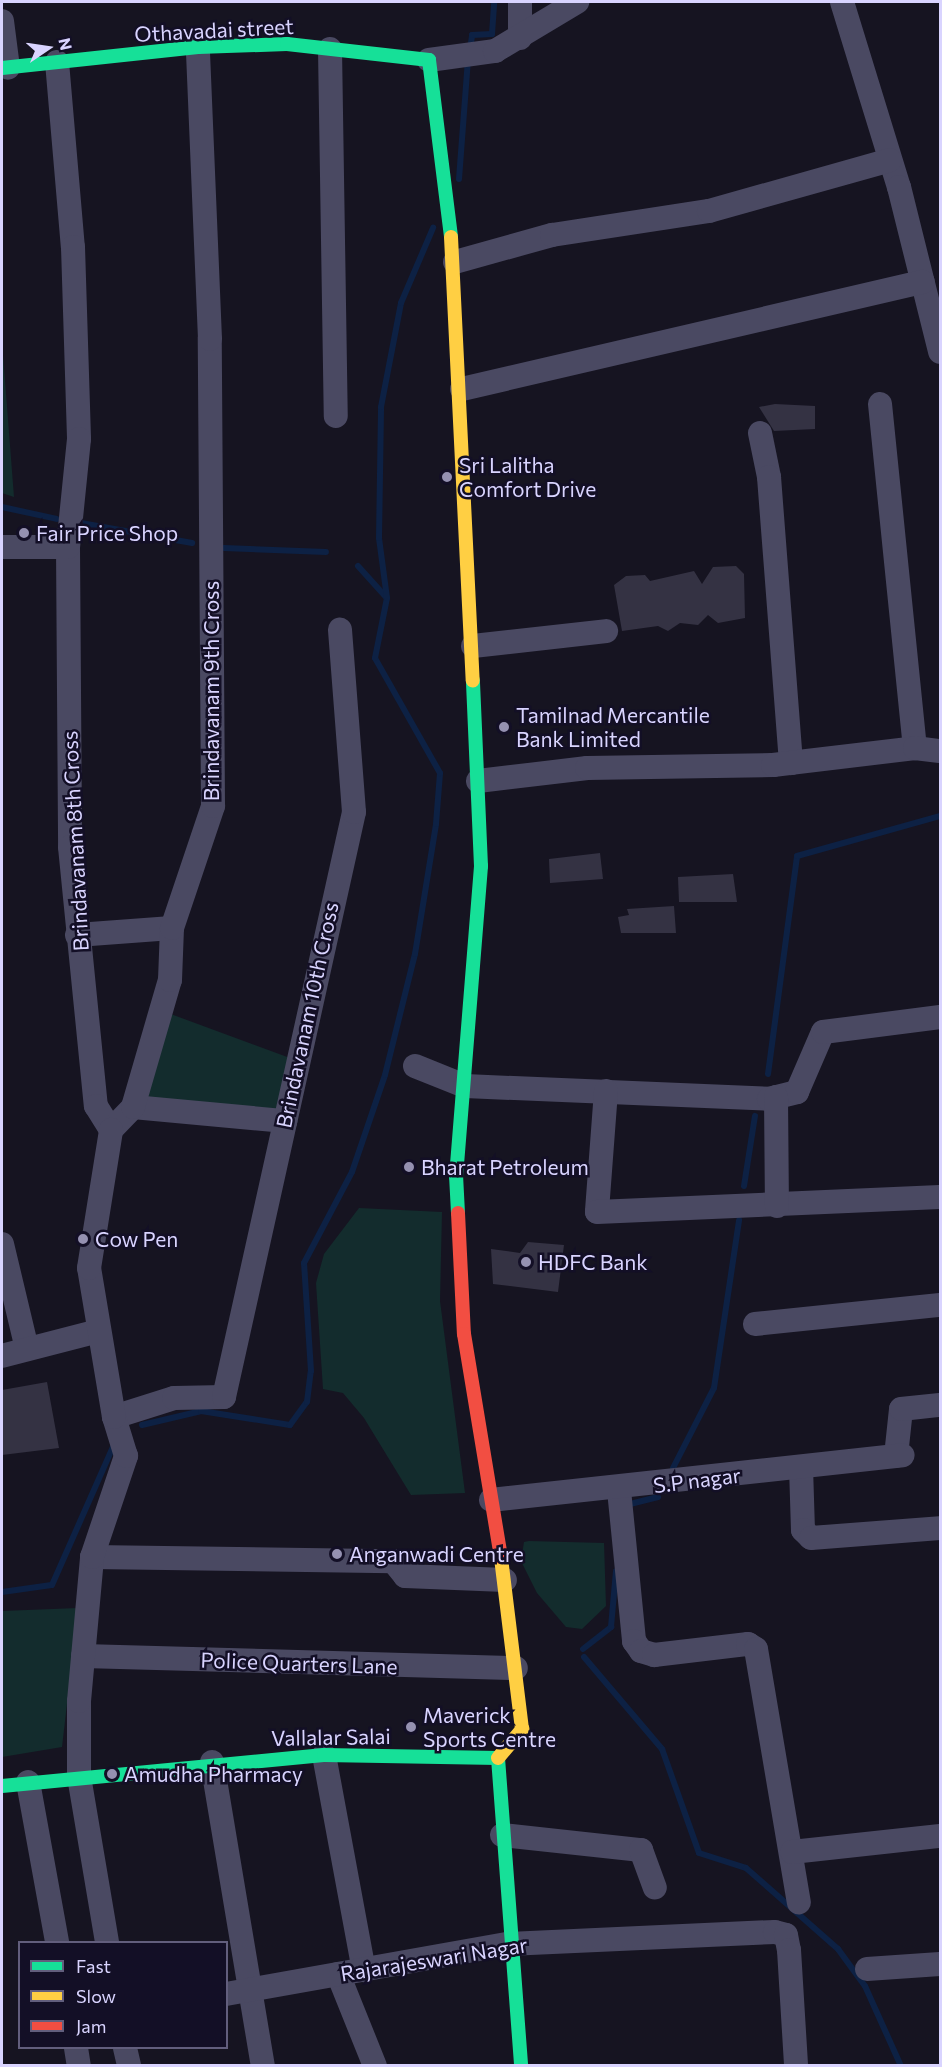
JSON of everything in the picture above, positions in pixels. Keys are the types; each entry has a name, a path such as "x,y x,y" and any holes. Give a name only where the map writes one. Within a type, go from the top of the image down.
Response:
{"street":[{"path":"520,2 520,38"},
{"path":"521,2066 508,1944 498,1758 522,1729 505,1580 464,1334 456,1177 481,866 462,389 439,59 495,51 577,2"},
{"path":"842,2 890,160 940,352"},
{"path":"2,21 5,68"},
{"name":"Othavadai street","path":"5,68 198,47 287,44 439,59"},
{"name":"Brindavanam 9th Cross","path":"111,1130 133,1107 170,980 172,928 213,806 211,554 198,47"},
{"path":"330,49 336,416"},
{"name":"Brindavanam 8th Cross","path":"57,62 73,247 79,439 68,547 70,847 77,935 96,1106 111,1130"},
{"path":"454,262 552,235 709,211 890,160"},
{"path":"462,389 923,282"},
{"path":"880,404 915,748"},
{"path":"760,433 769,477 791,763"},
{"path":"2,547 68,547"},
{"name":"Brindavanam 10th Cross","path":"114,1418 174,1398 225,1397 354,812 340,630"},
{"path":"473,646 606,632"},
{"path":"478,781 587,768 791,763 915,748 940,751"},
{"path":"77,935 172,928"},
{"path":"415,1066 465,1086 776,1097 797,1092 823,1032 940,1017"},
{"path":"606,1091 597,1212 777,1206 940,1197"},
{"path":"776,1097 777,1206"},
{"path":"133,1107 285,1121"},
{"path":"107,1941 79,1777 83,1656 92,1557 126,1456 114,1418 89,1268 111,1130"},
{"path":"2,1244 27,1349"},
{"path":"755,1324 940,1305"},
{"path":"2,1356 99,1331"},
{"name":"S.P nagar","path":"491,1500 619,1490 899,1456 901,1409 940,1404"},
{"path":"801,1467 803,1530 812,1538 940,1528"},
{"path":"619,1490 634,1641 641,1651 654,1655 748,1644 756,1649 799,1902"},
{"path":"92,1557 393,1561 405,1576 505,1580"},
{"name":"Police Quarters Lane","path":"83,1656 516,1668"},
{"path":"324,1755 364,1970"},
{"name":"Vallalar Salai","path":"2,1786 212,1761 324,1755 498,1758"},
{"path":"212,1761 253,1990 263,2066"},
{"path":"28,1782 57,1941"},
{"path":"502,1835 641,1850 655,1888"},
{"path":"792,1852 940,1836"},
{"name":"Rajarajeswari Nagar","path":"228,1994 508,1944 786,1935 796,2066"},
{"path":"867,1969 940,1964"},
{"path":"338,1974 375,2066"},
{"path":"76,2049 79,2066"},
{"path":"125,2049 129,2066"}],"green space":[{"path":"2,342 14,497 2,493"},
{"path":"168,1013 290,1058 276,1111 146,1099"},
{"path":"359,1208 442,1212 440,1301 465,1493 411,1495 364,1418 343,1393 323,1389 316,1283 324,1254"},
{"path":"524,1542 604,1543 606,1606 582,1629 566,1627 537,1593 521,1561"},
{"path":"78,1608 62,1747 2,1757 2,1611"}],"building":[{"path":"775,404 815,406 815,429 774,431 759,407"},
{"path":"736,566 744,574 745,618 718,623 708,615 698,625 680,623 668,631 658,626 622,631 614,585 626,576 645,575 650,581 694,571 702,584 713,567"},
{"path":"600,853 603,879 550,883 549,859"},
{"path":"733,874 737,902 679,902 678,877"},
{"path":"674,906 676,933 621,933 618,917 629,915 627,909"},
{"name":"HDFC Bank","path":"528,1242 564,1245 558,1292 493,1284 491,1249 520,1253"},
{"path":"47,1382 59,1448 2,1455 2,1390"}],"waterway":[{"path":"470,50 472,35 492,34 494,2"},
{"path":"459,179 468,60"},
{"path":"142,1425 201,1411 290,1425 307,1402 311,1371 304,1263 352,1172 385,1075 415,954 436,824 440,773 375,658 387,598 379,538 381,407 401,303 433,228"},
{"path":"2,507 57,519"},
{"path":"81,523 192,543"},
{"path":"224,548 326,552"},
{"path":"358,566 386,597"},
{"path":"768,1074 797,856 940,816"},
{"path":"744,1186 755,1116"},
{"path":"673,1468 714,1388 739,1220"},
{"path":"2,1592 52,1585 113,1447"},
{"path":"626,1505 658,1497"},
{"path":"583,1649 611,1627 616,1571"},
{"path":"584,1657 662,1749 699,1853 746,1868 838,1949 865,1986 901,2066"}],"traffic: fast":[{"path":"2,68 198,47 287,44 429,60 451,237"},
{"path":"458,1213 456,1177 481,866 473,680"},
{"path":"2,1786 324,1755 498,1758"},
{"path":"498,1758 521,2066"}],"traffic: slow":[{"path":"451,237 473,680"},
{"path":"498,1758 522,1729 501,1557"}],"traffic: jam":[{"path":"458,1213 464,1334 501,1557"}],"place":[{"name":"Sri Lalitha Comfort Drive","path":"447,477"},
{"name":"Fair Price Shop","path":"24,533"},
{"name":"Tamilnad Mercantile Bank Limited","path":"504,727"},
{"name":"Bharat Petroleum","path":"409,1167"},
{"name":"Cow Pen","path":"83,1239"},
{"name":"HDFC Bank","path":"526,1262"},
{"name":"Anganwadi Centre","path":"337,1554"},
{"name":"Maverick Sports Centre","path":"411,1727"},
{"name":"Amudha Pharmacy","path":"112,1774"}]}
